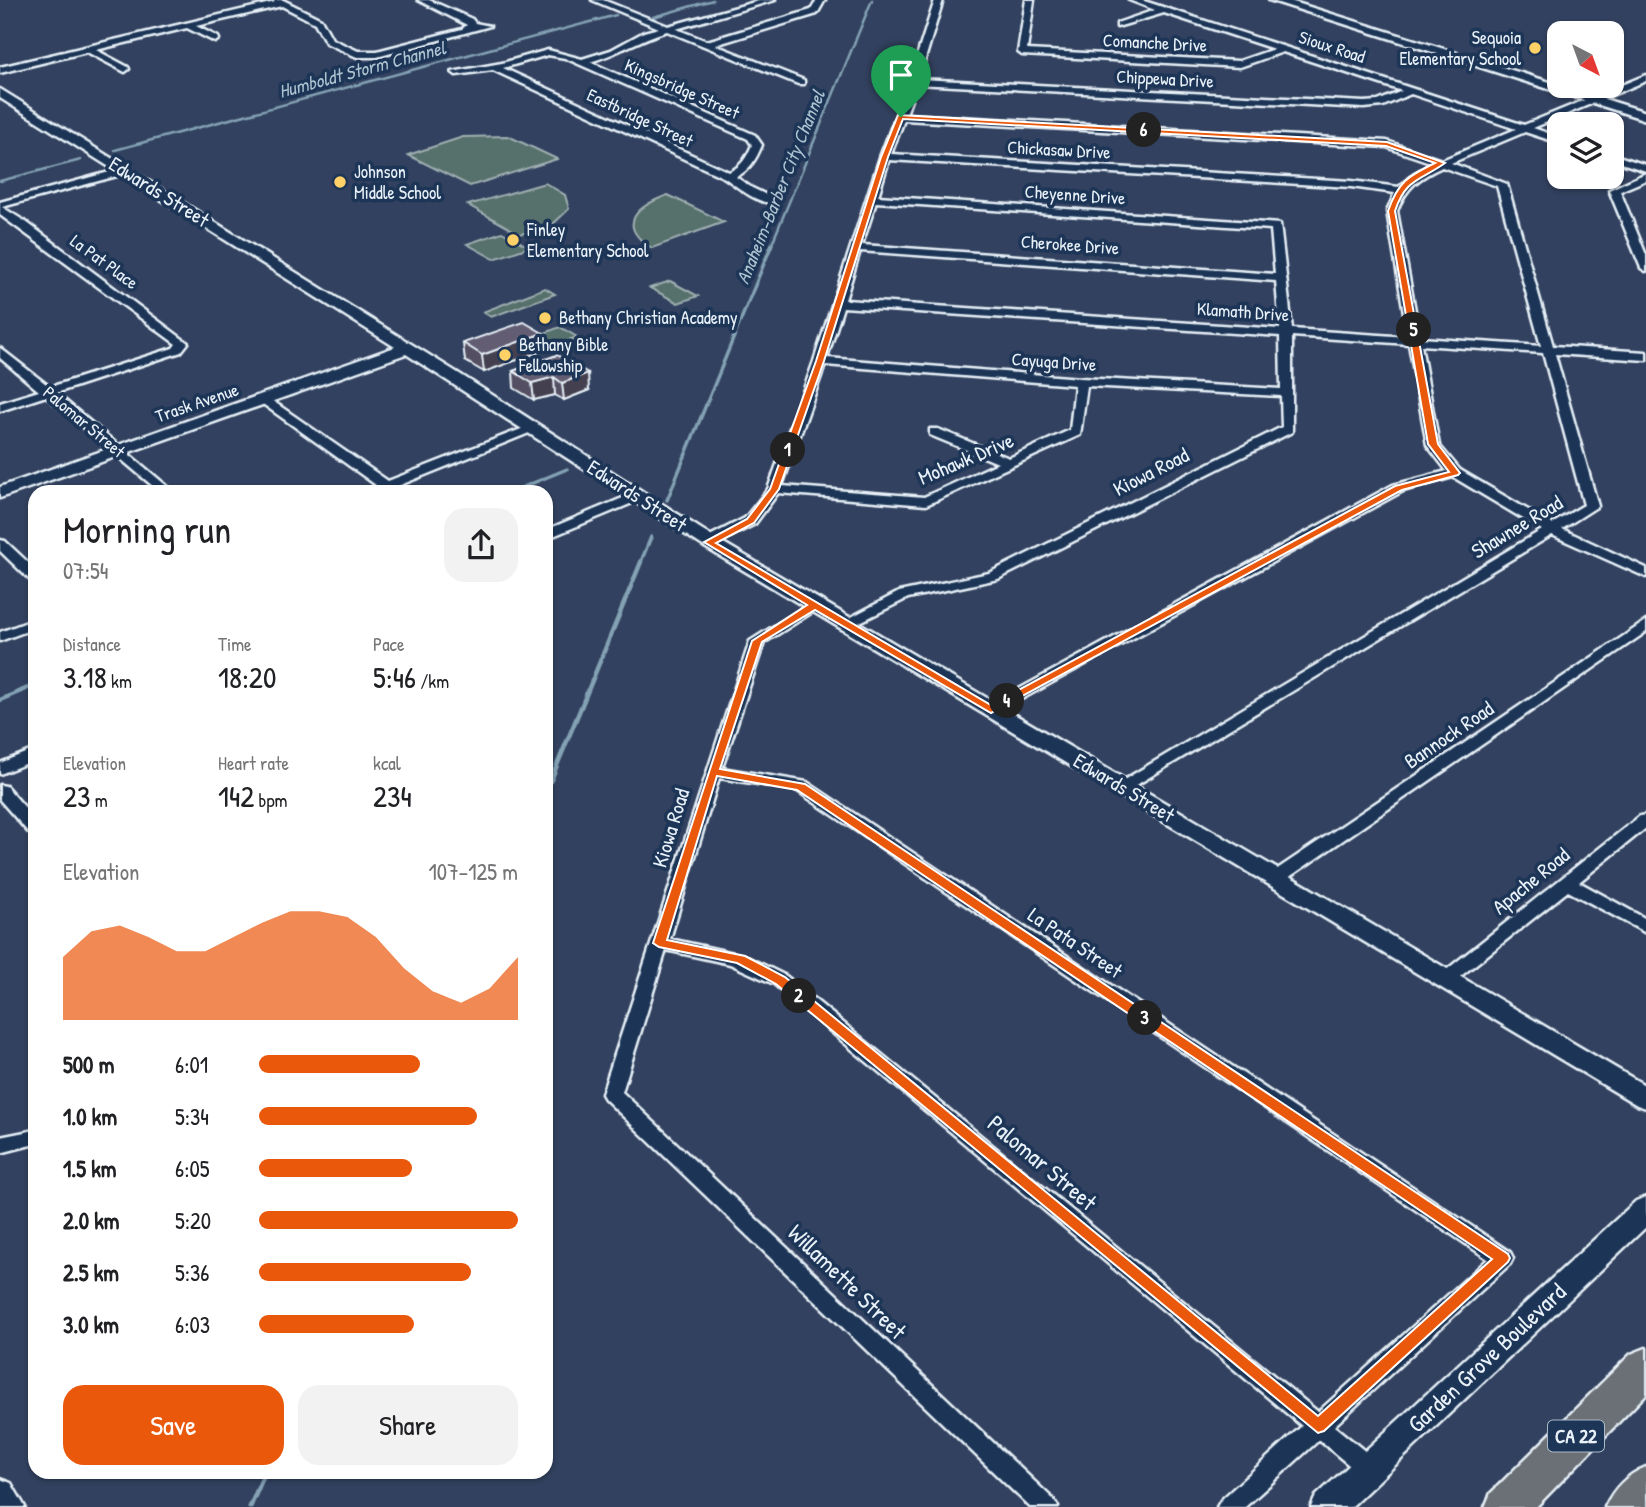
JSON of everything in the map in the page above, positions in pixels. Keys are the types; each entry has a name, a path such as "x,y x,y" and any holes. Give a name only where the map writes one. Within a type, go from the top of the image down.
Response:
{"highway":[{"name":"CA 22","path":"1507,1507 1646,1366"},
{"path":"1627,1507 1646,1487"}],"main road":[{"path":"1275,0 1646,116"},
{"name":"Garden Grove Boulevard","path":"1328,1507 1646,1209"}],"street":[{"path":"422,0 470,21 472,26"},
{"path":"596,0 801,82"},
{"path":"582,62 669,29 771,0"},
{"path":"708,44 814,12 821,0"},
{"path":"709,542 750,521 774,489 820,361 885,157 914,81 939,0"},
{"name":"Comanche Drive","path":"1030,0 1022,52 1240,64 1284,49"},
{"name":"Sioux Road","path":"1133,0 1547,136"},
{"path":"0,70 279,1 322,24 326,38 333,45 361,57 472,26 486,26"},
{"path":"1120,25 1164,10"},
{"path":"187,25 215,39"},
{"path":"88,49 125,69"},
{"name":"Kingsbridge Street","path":"494,67 549,50 752,137 757,145 752,158 743,171 730,176"},
{"path":"456,72 476,67 494,67"},
{"name":"Eastbridge Street","path":"494,67 730,176 748,190 771,201"},
{"path":"1646,78 1640,85 1595,100 1414,176 1399,190 1392,211 1433,444 1455,473 1554,531 1646,573"},
{"name":"Chippewa Drive","path":"914,81 1364,106 1380,104 1411,91"},
{"name":"Edwards Street","path":"0,93 407,348 709,542 1646,1098"},
{"path":"901,117 1387,144 1442,163"},
{"name":"Chickasaw Drive","path":"885,157 1351,184 1399,190"},
{"path":"1624,161 1646,167"},
{"name":"Shawnee Road","path":"1123,788 1554,531 1591,506 1502,184 1442,163"},
{"path":"0,207 124,171"},
{"path":"1646,176 1614,190 1646,268"},
{"name":"Cheyenne Drive","path":"872,199 1276,226"},
{"name":"La Pat Place","path":"0,207 181,340 181,346 177,350 48,392"},
{"name":"Kiowa Road","path":"845,624 904,595 993,576 1288,429 1285,393 1286,332 1276,226"},
{"name":"Cherokee Drive","path":"857,248 1280,278"},
{"name":"Klamath Drive","path":"837,303 1646,356"},
{"name":"Trask Avenue","path":"0,493 407,348"},
{"name":"Palomar Street","path":"0,352 160,485"},
{"name":"Cayuga Drive","path":"820,361 1081,382 1285,393"},
{"name":"Mohawk Drive","path":"774,489 926,501 1076,432 1081,382"},
{"path":"0,407 48,392"},
{"path":"264,399 385,485"},
{"path":"389,485 533,429"},
{"path":"934,432 1009,463"},
{"path":"991,710 1398,488 1455,473"},
{"path":"553,532 637,496"},
{"path":"0,544 28,570"},
{"name":"Kiowa Road","path":"612,1094 757,641 814,605"},
{"name":"Bannock Road","path":"1276,878 1646,625"},
{"path":"0,637 28,626"},
{"path":"0,769 28,757"},
{"name":"La Pata Street","path":"713,772 801,786 1503,1258 1318,1426"},
{"path":"0,790 28,821"},
{"name":"Apache Road","path":"1446,979 1646,820"},
{"path":"1566,881 1646,927"},
{"name":"Palomar Street","path":"659,943 740,960 780,981 1369,1468"},
{"name":"Willamette Street","path":"612,1094 1045,1507"},
{"path":"0,1145 28,1139"},
{"path":"1229,1507 1318,1426"},
{"path":"0,1493 9,1507"}],"green space":[{"path":"508,136 557,159 470,186 408,155 463,137"},
{"path":"545,183 565,195 569,209 550,227 520,234 468,205"},
{"path":"668,195 724,222 652,248 635,232 634,217 647,205"},
{"path":"502,232 529,247 494,259 467,244"},
{"path":"670,281 698,296 678,303 650,288"},
{"path":"545,288 555,294 491,317 483,312"},
{"path":"560,327 577,337 571,339 577,343 557,351 547,349 529,339"}],"building":[{"path":"524,322 543,333 482,355 463,343"},
{"path":"557,355 588,373 562,383 554,377 532,383 513,371"}],"waterway":[{"name":"Humboldt Storm Channel","path":"653,17 713,0"},
{"name":"Anaheim-Barber City Channel","path":"771,246 872,0"},
{"name":"Humboldt Storm Channel","path":"115,150 616,15"},
{"path":"0,181 81,160"},
{"name":"Anaheim-Barber City Channel","path":"667,500 772,244"},
{"path":"528,485 567,469"},
{"name":"Anaheim-Barber City Channel","path":"640,564 651,537"},
{"name":"Anaheim-Barber City Channel","path":"553,775 641,562"},
{"path":"0,700 28,688"},
{"name":"Anaheim-Barber City Channel","path":"250,1507 262,1479"}],"place":[{"name":"Sequoia Elementary School","path":"1535,48"},
{"name":"Johnson Middle School","path":"340,182"},
{"name":"Finley Elementary School","path":"513,240"},
{"name":"Bethany Christian Academy","path":"545,318"},
{"name":"Bethany Bible Fellowship","path":"505,355"}],"route":[{"path":"901,117 885,157 820,361 774,489 750,521 709,542 814,605 757,641 713,772 659,943 718,953 760,968 780,981 1318,1426 1503,1258 801,786 713,772 746,674 757,641 814,605 991,710 1398,488 1455,473 1433,444 1392,211 1399,190 1414,176 1442,163 1387,144 901,117"}]}
